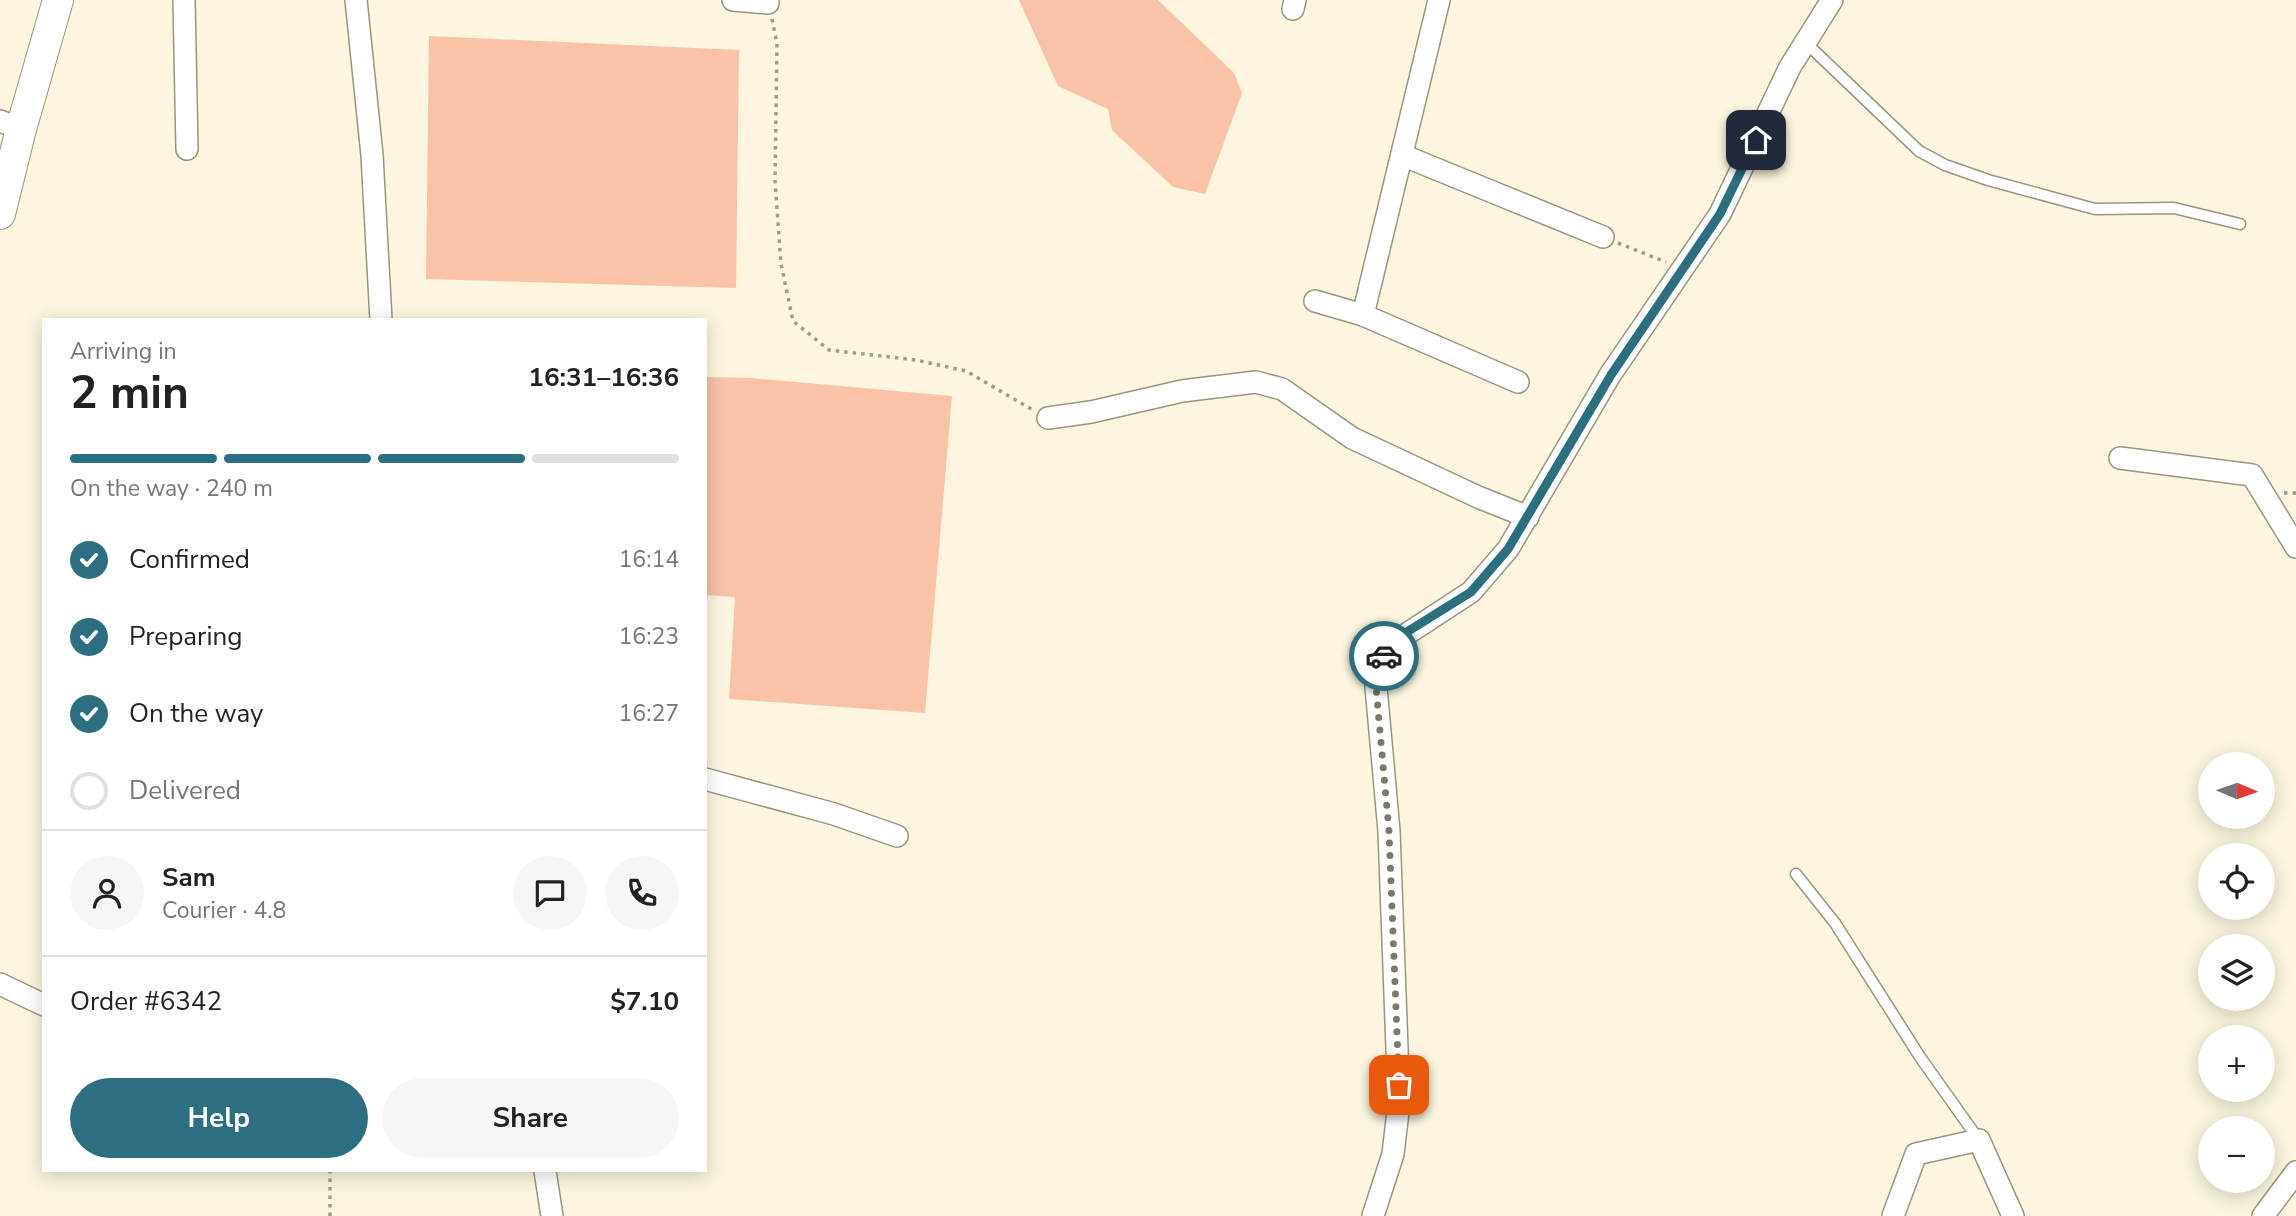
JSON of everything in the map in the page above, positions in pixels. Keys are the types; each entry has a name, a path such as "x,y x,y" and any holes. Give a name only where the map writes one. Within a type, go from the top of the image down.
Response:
{"main road":[{"path":"0,214 10,125 58,0"}],"street":[{"path":"184,0 187,149"},
{"path":"356,0 372,155 381,318"},
{"path":"733,0 768,3"},
{"path":"1363,315 1439,0"},
{"path":"1373,1216 1392,1154 1399,1103 1389,831 1377,673 1387,650 1396,641 1471,592 1508,549 1599,394 1720,214 1804,41 1832,0"},
{"path":"1402,155 1603,237"},
{"path":"1315,301 1363,315 1518,382"},
{"path":"1048,418 1091,412 1182,391 1256,382 1282,389 1352,438 1478,497 1528,517"},
{"path":"2120,458 2252,475 2296,547"},
{"path":"707,780 834,814 897,836"},
{"path":"0,985 42,1004"},
{"path":"1893,1216 1916,1154 1979,1140 2013,1216"},
{"path":"545,1172 552,1216"},
{"path":"2263,1216 2296,1172"}],"lane":[{"path":"1804,41 1919,151 1945,165 1987,180 2095,209 2174,208 2240,224"},
{"path":"1796,874 1835,923 1920,1057 1979,1140"}],"path":[{"path":"768,3 777,44 775,181 781,264 793,321 829,350 916,360 966,371 1048,418"},
{"path":"1603,237 1683,269"},
{"path":"330,1172 330,1216"}],"shaded area":[{"path":"1019,0 1158,0 1234,73 1242,93 1205,194 1173,187 1112,130 1108,109 1058,86"},
{"path":"429,36 739,50 736,288 426,279"},
{"path":"707,377 751,378 952,396 925,713 729,699 735,597 707,595"}],"way so far":[{"path":"1384,656 1377,673 1376,687 1386,778 1399,1085"}],"route":[{"path":"1384,656 1387,650 1410,630 1471,592 1521,531 1611,375 1720,214 1756,140"}]}
